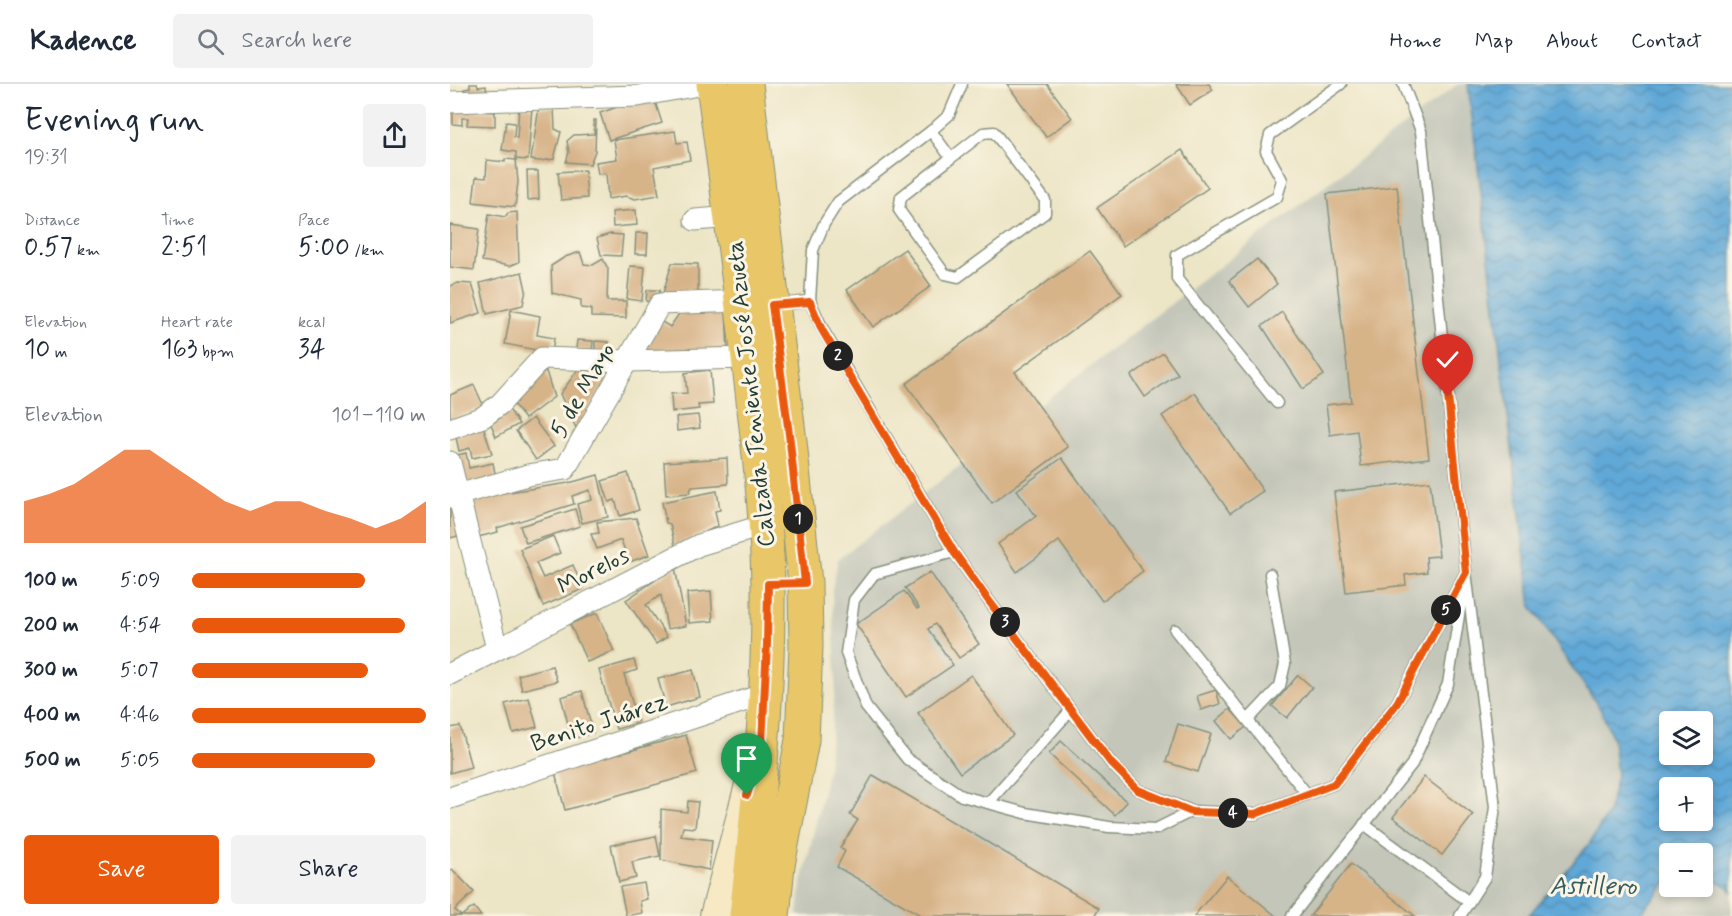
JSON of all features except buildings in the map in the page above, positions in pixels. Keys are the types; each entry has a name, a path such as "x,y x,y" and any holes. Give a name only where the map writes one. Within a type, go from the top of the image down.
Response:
{"main road":[{"name":"Calzada Teniente José Azueta","path":"712,84 732,217 757,303 790,442 805,583 806,647 802,740 774,907"},
{"name":"Calzada Teniente José Azueta","path":"716,916 762,744 765,694 768,584 765,525 748,357 757,303 746,84"},
{"path":"768,584 805,583"},
{"path":"746,916 762,744"}],"street":[{"path":"450,92 452,84"},
{"path":"450,102 638,96 704,84"},
{"path":"695,220 732,217"},
{"name":"5 de Mayo","path":"454,495 528,475 565,469 660,304 757,303"},
{"path":"450,429 483,417 500,404 542,358 628,361 748,357"},
{"path":"450,462 454,495 497,649"},
{"name":"Morelos","path":"450,674 699,545 765,525"},
{"name":"Benito Juárez","path":"450,798 765,694"}],"lane":[{"path":"962,84 950,115 838,202 824,224 813,250 810,302 822,330 954,552 1111,763 1138,790 1192,812 1255,814 1334,784 1397,703 1466,572"},
{"path":"1277,403 1177,279 1177,255 1277,197 1282,180 1266,152 1270,135 1341,84"},
{"path":"1403,84 1421,131 1466,572 1495,807 1485,877 1460,916"},
{"path":"931,131 951,158"},
{"path":"994,132 1044,200 1045,213 958,278 945,274 899,210 901,197 951,158 983,133 994,132"},
{"path":"757,303 810,302"},
{"path":"954,552 874,574 854,600 846,653 866,707 907,759 962,796 1025,813 1109,827 1156,829 1192,812"},
{"path":"1292,916 1412,764 1448,684 1466,572"},
{"path":"1248,720 1280,686 1285,664 1270,574"},
{"path":"1175,630 1307,794"},
{"path":"988,803 1071,710"},
{"path":"1364,824 1469,902"}],"shaded area":[{"path":"1458,84 1468,84 1531,606 1601,710 1613,739 1617,775 1609,811 1590,843 1659,875 1659,897 1713,897 1713,879 1729,887 1732,892 1732,916 798,916 801,887 828,769 836,681 832,590 838,559"}],"water":[{"name":"Astillero","path":"1468,84 1732,84 1732,892 1729,887 1713,879 1713,843 1659,843 1659,892 1638,916 1528,916 1590,843 1609,811 1617,775 1613,739 1601,710 1531,606"}],"route":[{"path":"747,795 762,744 768,584 805,583 772,305 810,302 822,330 954,552 986,597 1111,763 1138,790 1192,812 1255,814 1334,784 1397,703 1466,572 1448,396"}]}
